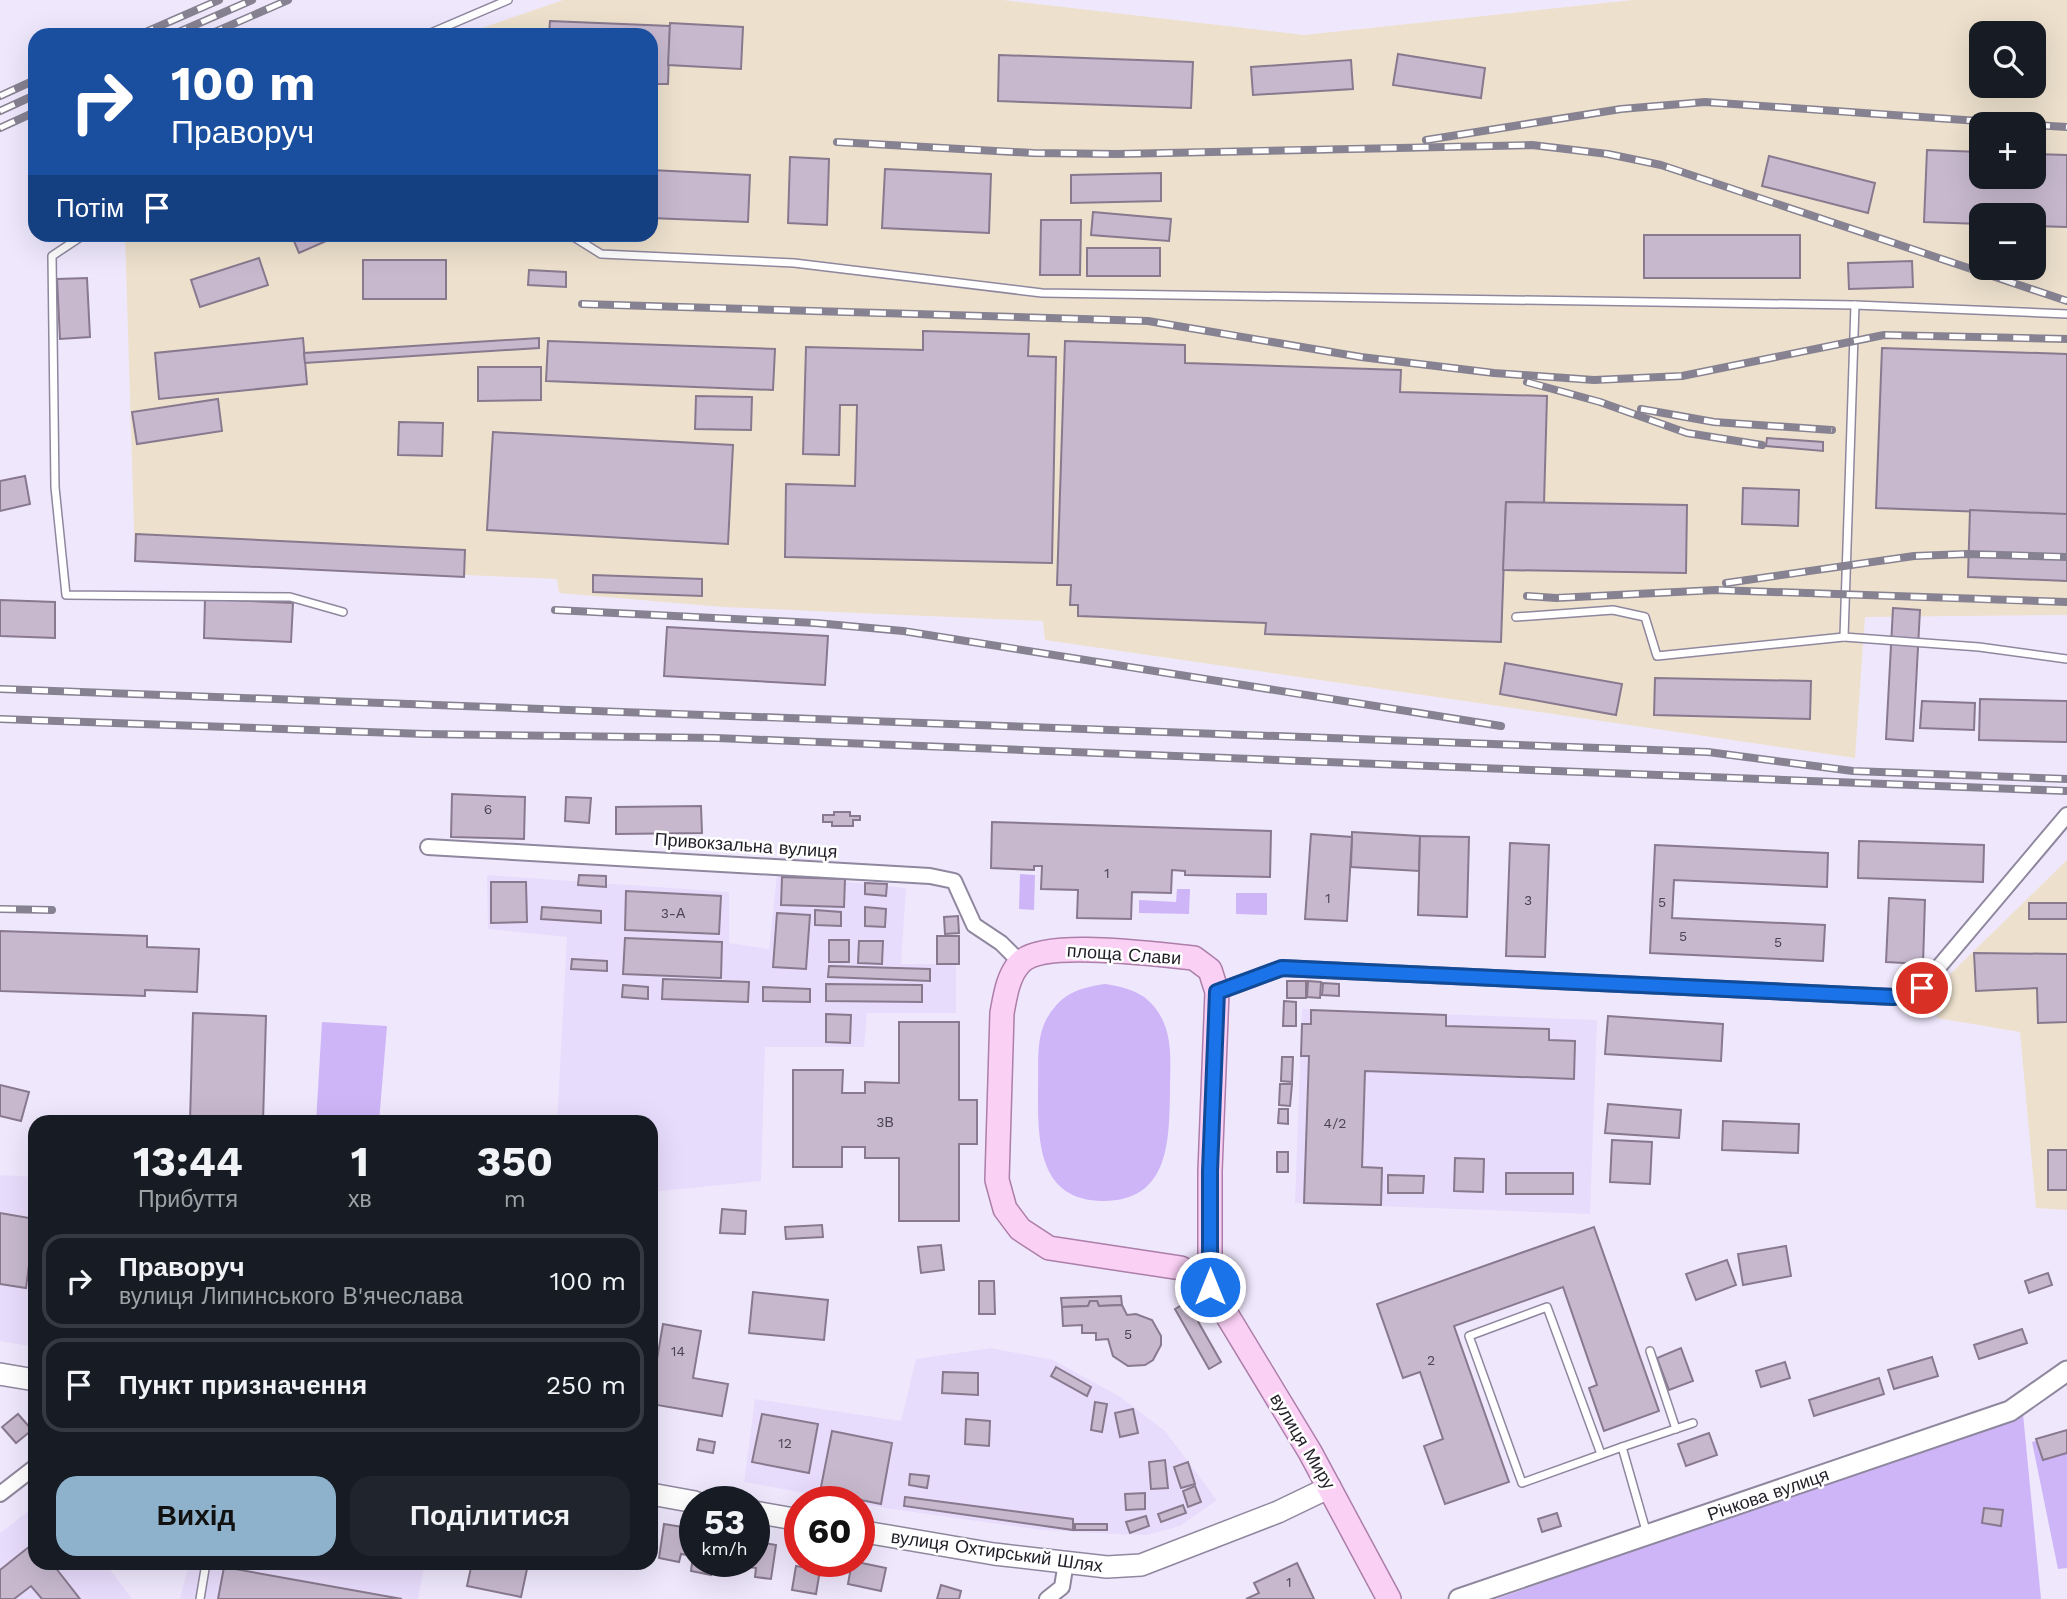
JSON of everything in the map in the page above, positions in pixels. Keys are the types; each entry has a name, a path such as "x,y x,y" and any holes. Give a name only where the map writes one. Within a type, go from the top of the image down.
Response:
{"main road":[{"name":"площа Слави","path":"1020,962 1039,952 1061,949 1194,958 1210,970 1217,992"},
{"path":"1020,962 1007,988 1002,1013 997,1180 1005,1209 1020,1229 1049,1248 1181,1268 1210,1287"},
{"path":"1210,1287 1210,1171 1217,992"},
{"name":"вулиця Миру","path":"1210,1287 1330,1487 1389,1599"},
{"path":"0,1374 28,1379"},
{"name":"вулиця Охтирський Шлях","path":"875,1533 1107,1567 1141,1565 1278,1512 1330,1487"},
{"path":"658,1495 679,1499"}],"street":[{"path":"1217,992 1282,968 1894,997 1922,988 2067,815"},
{"name":"Привокзальна вулиця","path":"428,847 930,876 954,881 974,925 1001,943 1020,962"},
{"name":"Річкова вулиця","path":"1459,1599 2010,1412 2067,1371"},
{"path":"0,1494 28,1472"},
{"path":"1047,1599 1062,1587 1066,1562"}],"lane":[{"path":"442,28 508,0"},
{"path":"73,242 52,256 55,487 66,596 290,597 343,612"},
{"path":"582,242 601,254 794,263 1042,293 1854,305 2067,314"},
{"path":"1844,637 1854,305"},
{"path":"1516,617 1613,610 1645,617 1657,656 1844,637 1979,647 2067,659"},
{"path":"1601,1454 1547,1307 1469,1336 1522,1483 1693,1423"},
{"path":"1650,1351 1676,1429"},
{"path":"1622,1447 1647,1535"},
{"path":"200,1599 205,1570"}],"shaded area":[{"path":"563,0 1003,0 1304,35 1633,0 2067,0 2067,615 1865,617 1855,758 1045,640 1043,621 723,607 559,593 557,579 135,560 125,242 658,242 658,28 482,28"},
{"path":"2067,860 2067,1210 2036,1208 2020,1032 1937,1018 1935,989"},
{"path":"1020,874 1035,875 1034,910 1019,909"},
{"path":"487,875 729,892 729,943 769,949 777,875 906,888 901,964 956,964 956,1013 867,1013 864,1047 765,1047 761,1181 658,1191 658,1115 557,1115 567,937 488,929"},
{"path":"1177,889 1190,889 1189,914 1139,913 1139,900 1176,902"},
{"path":"1236,893 1267,893 1267,915 1236,914"},
{"path":"1105,984 1134,991 1146,998 1156,1009 1166,1028 1170,1069 1169,1129 1161,1164 1142,1191 1125,1198 1103,1201 1081,1198 1065,1190 1053,1178 1045,1163 1039,1126 1038,1068 1040,1036 1054,1008 1077,991"},
{"path":"1302,1009 1597,1020 1590,1214 1295,1203"},
{"path":"322,1022 387,1026 380,1115 316,1115"},
{"path":"0,1175 28,1177 28,1346 0,1341"},
{"path":"991,1348 1053,1360 1119,1396 1165,1431 1217,1500 1180,1526 1147,1535 1113,1534 1042,1530 875,1506 875,1486 784,1486 784,1489 744,1482 755,1399 901,1421 916,1359"},
{"path":"2023,1414 2041,1599 1496,1599"},
{"path":"2067,1435 2067,1568 2058,1569 2032,1442"},
{"path":"28,1511 28,1570 110,1570 132,1599 0,1599 0,1533"},
{"path":"187,1570 424,1570 418,1599 180,1599"}],"building":[{"path":"550,21 670,26 668,84 658,84 658,28 550,28"},
{"path":"670,23 743,27 741,69 668,65"},
{"path":"1398,54 1485,68 1481,98 1393,85"},
{"path":"999,55 1193,62 1191,108 998,101"},
{"path":"1351,60 1353,89 1253,95 1251,67"},
{"path":"1927,150 1969,152 1969,189 2046,189 2046,154 2067,155 2067,227 2046,226 2046,203 1969,203 1969,224 1924,222"},
{"path":"1769,156 1875,183 1868,213 1762,186"},
{"path":"790,157 829,159 827,225 788,223"},
{"path":"885,169 991,174 989,233 882,228"},
{"path":"658,170 750,175 748,222 658,218"},
{"path":"1161,173 1161,201 1071,203 1071,175"},
{"path":"1093,212 1171,219 1169,241 1091,235"},
{"path":"1041,220 1081,220 1080,275 1040,275"},
{"path":"1644,235 1800,235 1800,278 1644,278"},
{"path":"294,242 324,242 299,253"},
{"path":"1087,248 1160,248 1160,276 1087,276"},
{"path":"259,258 268,285 200,307 191,280"},
{"path":"363,260 446,260 446,299 363,299"},
{"path":"1912,261 1913,287 1849,289 1848,263"},
{"path":"529,270 566,272 566,287 528,285"},
{"path":"87,278 90,337 60,339 57,279"},
{"path":"923,331 1029,334 1028,356 1056,357 1052,563 785,557 786,484 855,486 857,405 840,405 839,455 803,454 806,347 923,350"},
{"path":"303,338 307,384 159,399 155,353"},
{"path":"539,338 539,348 305,363 304,353"},
{"path":"548,341 775,349 773,390 546,381"},
{"path":"1065,341 1185,345 1185,363 1401,370 1400,392 1547,396 1544,504 1506,502 1501,642 1265,634 1266,623 1078,616 1078,605 1070,605 1071,585 1057,585"},
{"path":"1882,348 2067,354 2067,515 1876,508"},
{"path":"478,367 541,367 541,400 478,401"},
{"path":"696,396 752,397 751,430 695,429"},
{"path":"218,399 222,431 137,444 132,412"},
{"path":"399,422 443,423 442,456 398,455"},
{"path":"493,432 733,445 728,544 487,530"},
{"path":"1767,438 1823,442 1823,451 1766,446"},
{"path":"25,476 30,504 0,511 0,481"},
{"path":"1743,488 1799,490 1798,526 1742,524"},
{"path":"1506,502 1687,505 1686,573 1503,570"},
{"path":"1970,510 2067,514 2067,581 1968,577"},
{"path":"136,534 465,550 464,577 135,561"},
{"path":"593,575 702,579 702,596 593,592"},
{"path":"205,599 293,603 291,642 204,638"},
{"path":"0,600 55,602 55,638 0,636"},
{"path":"1893,608 1920,610 1913,741 1886,739"},
{"path":"667,627 828,636 825,685 664,676"},
{"path":"1505,663 1622,684 1616,715 1500,694"},
{"path":"1655,678 1811,681 1810,719 1654,715"},
{"path":"1980,699 2067,701 2067,742 1979,740"},
{"path":"1922,701 1975,703 1974,730 1920,728"},
{"path":"452,794 525,797 524,839 451,837"},
{"path":"566,797 591,798 589,823 565,821"},
{"path":"701,806 702,833 616,834 616,807"},
{"path":"834,812 850,812 850,816 860,816 860,820 853,820 853,826 832,826 832,822 823,822 823,815 834,815"},
{"path":"992,822 1271,831 1270,877 1185,875 1185,871 1172,870 1171,893 1132,892 1131,919 1077,918 1078,890 1041,889 1042,866 1034,866 1034,870 991,868"},
{"path":"1352,832 1420,836 1419,871 1351,867"},
{"path":"1311,834 1352,837 1347,921 1305,919"},
{"path":"1420,836 1469,837 1467,917 1418,915"},
{"path":"1859,841 1984,845 1983,882 1858,878"},
{"path":"1510,843 1549,845 1545,957 1506,956"},
{"path":"1655,845 1828,853 1827,887 1674,880 1672,918 1825,925 1823,961 1650,953"},
{"path":"579,875 606,876 606,887 578,885"},
{"path":"782,877 845,879 844,907 781,905"},
{"path":"491,882 526,882 527,922 491,923"},
{"path":"865,883 887,884 886,896 865,894"},
{"path":"626,891 721,896 719,934 625,930"},
{"path":"1889,898 1925,900 1923,964 1886,962"},
{"path":"2029,903 2067,903 2067,919 2029,919"},
{"path":"542,907 601,911 601,923 541,919"},
{"path":"865,907 886,909 885,927 865,926"},
{"path":"815,910 841,912 841,926 815,925"},
{"path":"777,913 810,915 806,969 773,967"},
{"path":"958,916 959,933 945,934 944,917"},
{"path":"0,931 147,936 147,947 199,949 197,992 145,990 145,996 0,991"},
{"path":"937,936 959,936 959,964 937,964"},
{"path":"625,938 722,942 721,978 623,974"},
{"path":"829,940 849,940 849,962 829,962"},
{"path":"859,941 883,941 882,964 858,963"},
{"path":"1974,953 2067,954 2067,1022 2038,1023 2037,988 1976,991"},
{"path":"572,959 607,961 607,971 571,969"},
{"path":"829,966 930,969 930,981 828,977"},
{"path":"663,979 749,982 748,1002 662,999"},
{"path":"1287,981 1306,981 1306,998 1287,998"},
{"path":"1308,981 1321,982 1320,998 1307,997"},
{"path":"1323,983 1339,984 1339,996 1322,995"},
{"path":"826,984 922,985 922,1002 826,1001"},
{"path":"623,985 648,987 648,999 622,997"},
{"path":"763,987 810,989 810,1002 763,1001"},
{"path":"1284,1001 1296,1002 1296,1026 1283,1026"},
{"path":"1311,1010 1446,1015 1446,1026 1549,1029 1549,1040 1575,1041 1574,1079 1365,1071 1362,1167 1382,1168 1381,1205 1304,1203 1309,1056 1301,1056 1302,1024 1311,1024"},
{"path":"193,1013 266,1016 263,1115 190,1115"},
{"path":"826,1014 851,1015 850,1043 826,1042"},
{"path":"1608,1016 1723,1024 1721,1061 1605,1054"},
{"path":"899,1022 959,1022 959,1100 977,1100 977,1144 959,1144 959,1221 899,1221 899,1158 865,1158 865,1147 842,1147 842,1167 793,1167 793,1070 843,1070 842,1093 865,1093 865,1082 899,1083"},
{"path":"1282,1057 1293,1057 1292,1082 1281,1081"},
{"path":"1280,1084 1292,1084 1290,1106 1279,1105"},
{"path":"0,1085 29,1092 21,1121 0,1116"},
{"path":"1608,1104 1681,1110 1679,1138 1605,1133"},
{"path":"1279,1109 1288,1109 1288,1124 1278,1123"},
{"path":"1723,1121 1799,1124 1798,1153 1722,1150"},
{"path":"1612,1140 1652,1142 1650,1184 1610,1182"},
{"path":"2048,1150 2067,1150 2067,1190 2048,1190"},
{"path":"1277,1152 1288,1152 1288,1172 1277,1172"},
{"path":"1455,1158 1484,1159 1483,1192 1454,1191"},
{"path":"1506,1173 1573,1173 1573,1194 1506,1194"},
{"path":"1388,1175 1424,1176 1423,1193 1388,1193"},
{"path":"722,1209 746,1211 745,1234 720,1233"},
{"path":"0,1213 28,1218 26,1288 0,1284"},
{"path":"822,1225 823,1237 786,1239 785,1227"},
{"path":"1594,1227 1659,1411 1604,1431 1589,1388 1597,1385 1563,1287 1454,1326 1509,1482 1445,1504 1424,1446 1443,1439 1420,1372 1403,1378 1377,1304"},
{"path":"941,1245 944,1270 921,1273 918,1247"},
{"path":"1786,1246 1791,1276 1743,1285 1738,1254"},
{"path":"1727,1260 1736,1285 1696,1300 1686,1274"},
{"path":"2048,1273 2052,1285 2029,1293 2025,1281"},
{"path":"979,1281 994,1281 995,1314 979,1314"},
{"path":"753,1292 828,1300 824,1340 749,1333"},
{"path":"1121,1296 1122,1305 1099,1306 1097,1301 1090,1301 1088,1306 1062,1307 1061,1298"},
{"path":"1090,1301 1097,1301 1099,1306 1122,1305 1127,1315 1136,1314 1152,1320 1161,1336 1161,1345 1153,1360 1145,1365 1128,1366 1113,1356 1108,1339 1096,1340 1096,1333 1082,1333 1082,1325 1063,1326 1062,1307 1088,1306"},
{"path":"1187,1302 1221,1362 1209,1369 1175,1309"},
{"path":"663,1324 701,1331 693,1378 728,1384 722,1416 658,1405 658,1353"},
{"path":"2022,1329 2027,1343 1979,1359 1974,1345"},
{"path":"1681,1348 1693,1381 1669,1390 1657,1358"},
{"path":"1932,1357 1938,1376 1894,1389 1888,1370"},
{"path":"1785,1362 1790,1378 1761,1387 1756,1371"},
{"path":"1056,1367 1091,1387 1087,1396 1051,1376"},
{"path":"943,1372 978,1373 978,1395 942,1393"},
{"path":"1879,1378 1884,1394 1814,1416 1809,1400"},
{"path":"1095,1402 1107,1404 1102,1432 1091,1430"},
{"path":"1133,1409 1138,1433 1120,1437 1115,1413"},
{"path":"18,1414 28,1425 28,1433 16,1443 2,1427"},
{"path":"762,1414 818,1424 809,1473 752,1462"},
{"path":"966,1419 990,1421 989,1446 965,1444"},
{"path":"2067,1430 2067,1453 2043,1460 2036,1439"},
{"path":"832,1431 892,1443 881,1504 875,1503 875,1486 821,1486"},
{"path":"1709,1433 1717,1455 1686,1466 1678,1444"},
{"path":"699,1439 715,1442 713,1453 697,1450"},
{"path":"1165,1460 1168,1488 1151,1489 1149,1462"},
{"path":"1188,1462 1195,1484 1181,1488 1174,1467"},
{"path":"910,1474 929,1476 927,1488 909,1485"},
{"path":"1195,1486 1201,1502 1188,1507 1183,1491"},
{"path":"1145,1493 1145,1509 1126,1510 1125,1494"},
{"path":"905,1497 1073,1519 1073,1530 904,1506"},
{"path":"1183,1505 1186,1513 1161,1522 1158,1514"},
{"path":"1984,1508 2003,1510 2001,1526 1982,1523"},
{"path":"1557,1513 1561,1526 1542,1532 1538,1519"},
{"path":"1146,1516 1149,1526 1130,1533 1126,1522"},
{"path":"664,1524 679,1526 679,1562 659,1558"},
{"path":"1075,1524 1107,1524 1107,1530 1075,1530"},
{"path":"770,1544 776,1545 771,1579 755,1577 770,1577"},
{"path":"28,1548 28,1570 57,1570 80,1599 42,1599 31,1586 14,1599 0,1599 0,1570"},
{"path":"1297,1563 1314,1599 1246,1599 1259,1593 1254,1583"},
{"path":"875,1566 886,1568 881,1591 848,1584 849,1577 875,1577"},
{"path":"223,1570 241,1570 402,1599 218,1599"},
{"path":"470,1570 527,1570 521,1597 467,1586"},
{"path":"794,1577 819,1577 816,1594 792,1590"},
{"path":"941,1585 961,1591 959,1599 937,1599"}],"railway":[{"path":"155,28 219,0"},
{"path":"188,28 252,0"},
{"path":"224,28 288,0"},
{"path":"0,96 28,83"},
{"path":"0,111 28,98"},
{"path":"1426,140 1621,109 1705,102 1969,120"},
{"path":"0,128 28,115"},
{"path":"2046,126 2067,127"},
{"path":"837,142 1033,153 1117,154 1532,145 1608,154 1661,165 2067,301"},
{"path":"582,304 1148,321 1361,357 1494,373 1594,380 1682,376 1884,335 2067,339"},
{"path":"1527,382 1600,402 1687,433 1762,445"},
{"path":"1641,409 1714,422 1832,430"},
{"path":"1726,583 1914,556 1967,554 2067,557"},
{"path":"1527,596 1556,598 1716,590 2067,602"},
{"path":"555,610 816,623 903,631 1501,726"},
{"path":"0,689 1708,752 1853,771 2067,779"},
{"path":"0,719 425,734 716,738 2067,791"},
{"path":"0,909 52,910"}],"route":[{"path":"1210,1287 1210,1171 1217,992 1282,968 1894,997 1922,988"}]}
